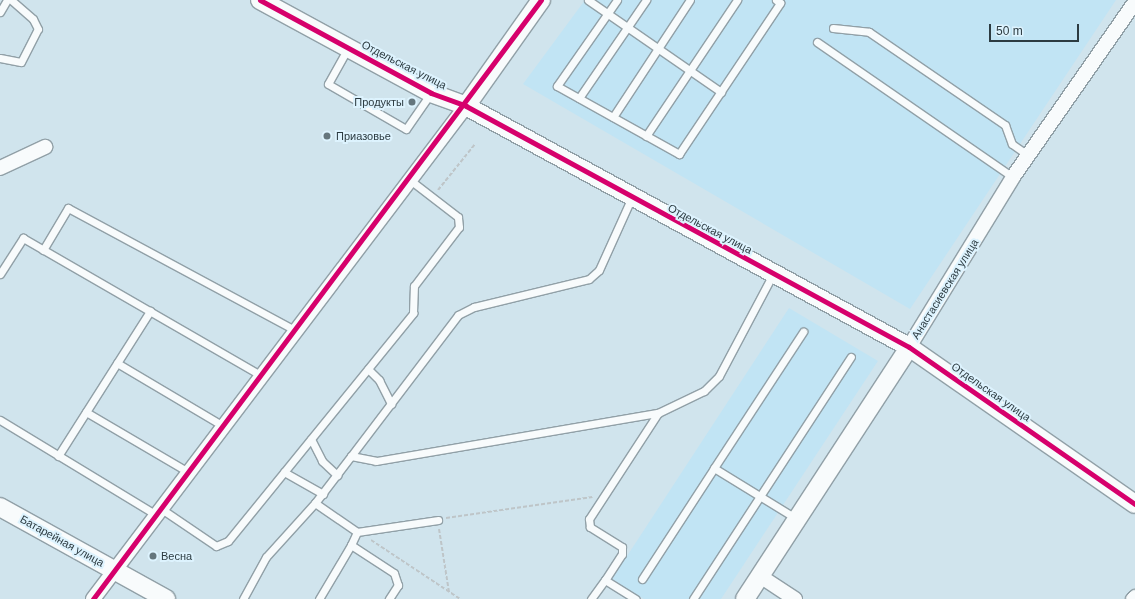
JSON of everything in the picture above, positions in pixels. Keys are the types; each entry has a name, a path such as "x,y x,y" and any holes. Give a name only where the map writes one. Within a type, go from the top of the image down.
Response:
{"street":[{"name":"Отдельская улица","path":"260,0 431,92 466,106 632,199 909,347 1135,504"},
{"path":"93,599 117,571 466,106 541,0"},
{"name":"Анастасиевская улица","path":"745,599 909,347 1013,177 1135,2"},
{"path":"0,168 45,147"},
{"name":"Батарейная улица","path":"0,507 166,599"},
{"path":"760,576 795,599"}],"lane":[{"path":"0,12 7,0"},
{"path":"0,58 21,62 38,29 33,19 11,0"},
{"path":"588,0 607,15 721,92"},
{"path":"617,0 557,86 679,154 780,3 776,0"},
{"path":"579,98 646,0"},
{"path":"613,117 690,0"},
{"path":"646,136 737,0"},
{"path":"833,28 869,32 1005,124 1012,144 1028,155"},
{"path":"816,42 1013,177"},
{"path":"348,48 328,84 406,129 431,92"},
{"path":"0,420 58,456 216,546 228,541 412,313 414,286 459,228 458,217 410,180"},
{"path":"243,599 266,557 316,503 458,314 474,307 589,279 599,270 632,199"},
{"path":"43,250 68,208 296,331"},
{"path":"0,274 22,238 263,376"},
{"path":"351,456 376,461 658,413 704,391 719,376 773,274"},
{"path":"58,456 150,311"},
{"path":"642,579 803,332"},
{"path":"692,599 851,356"},
{"path":"117,363 225,427"},
{"path":"368,369 380,380 391,404"},
{"path":"86,412 191,473"},
{"path":"591,599 622,554 622,547 590,527 589,518 606,495 658,413"},
{"path":"311,439 322,461 337,475"},
{"path":"714,468 797,519"},
{"path":"284,472 323,494"},
{"path":"316,503 357,534 438,520"},
{"path":"319,599 357,534"},
{"path":"351,545 394,574 398,585 389,599"},
{"path":"605,580 635,599"}],"path":[{"path":"437,201 438,191 475,144"},
{"path":"449,592 438,520 606,495"},
{"path":"357,534 369,539 460,599"}],"shaded area":[{"path":"585,0 1116,0 910,309 523,84"},
{"path":"789,308 878,361 721,599 644,599 612,579"}],"cycle path":[{"path":"260,0 431,93 466,106 909,347 1135,504"},
{"path":"93,599 541,0"}],"place":[{"name":"Продукты","path":"412,102"},
{"name":"Приазовье","path":"327,136"},
{"name":"Весна","path":"153,556"}]}
